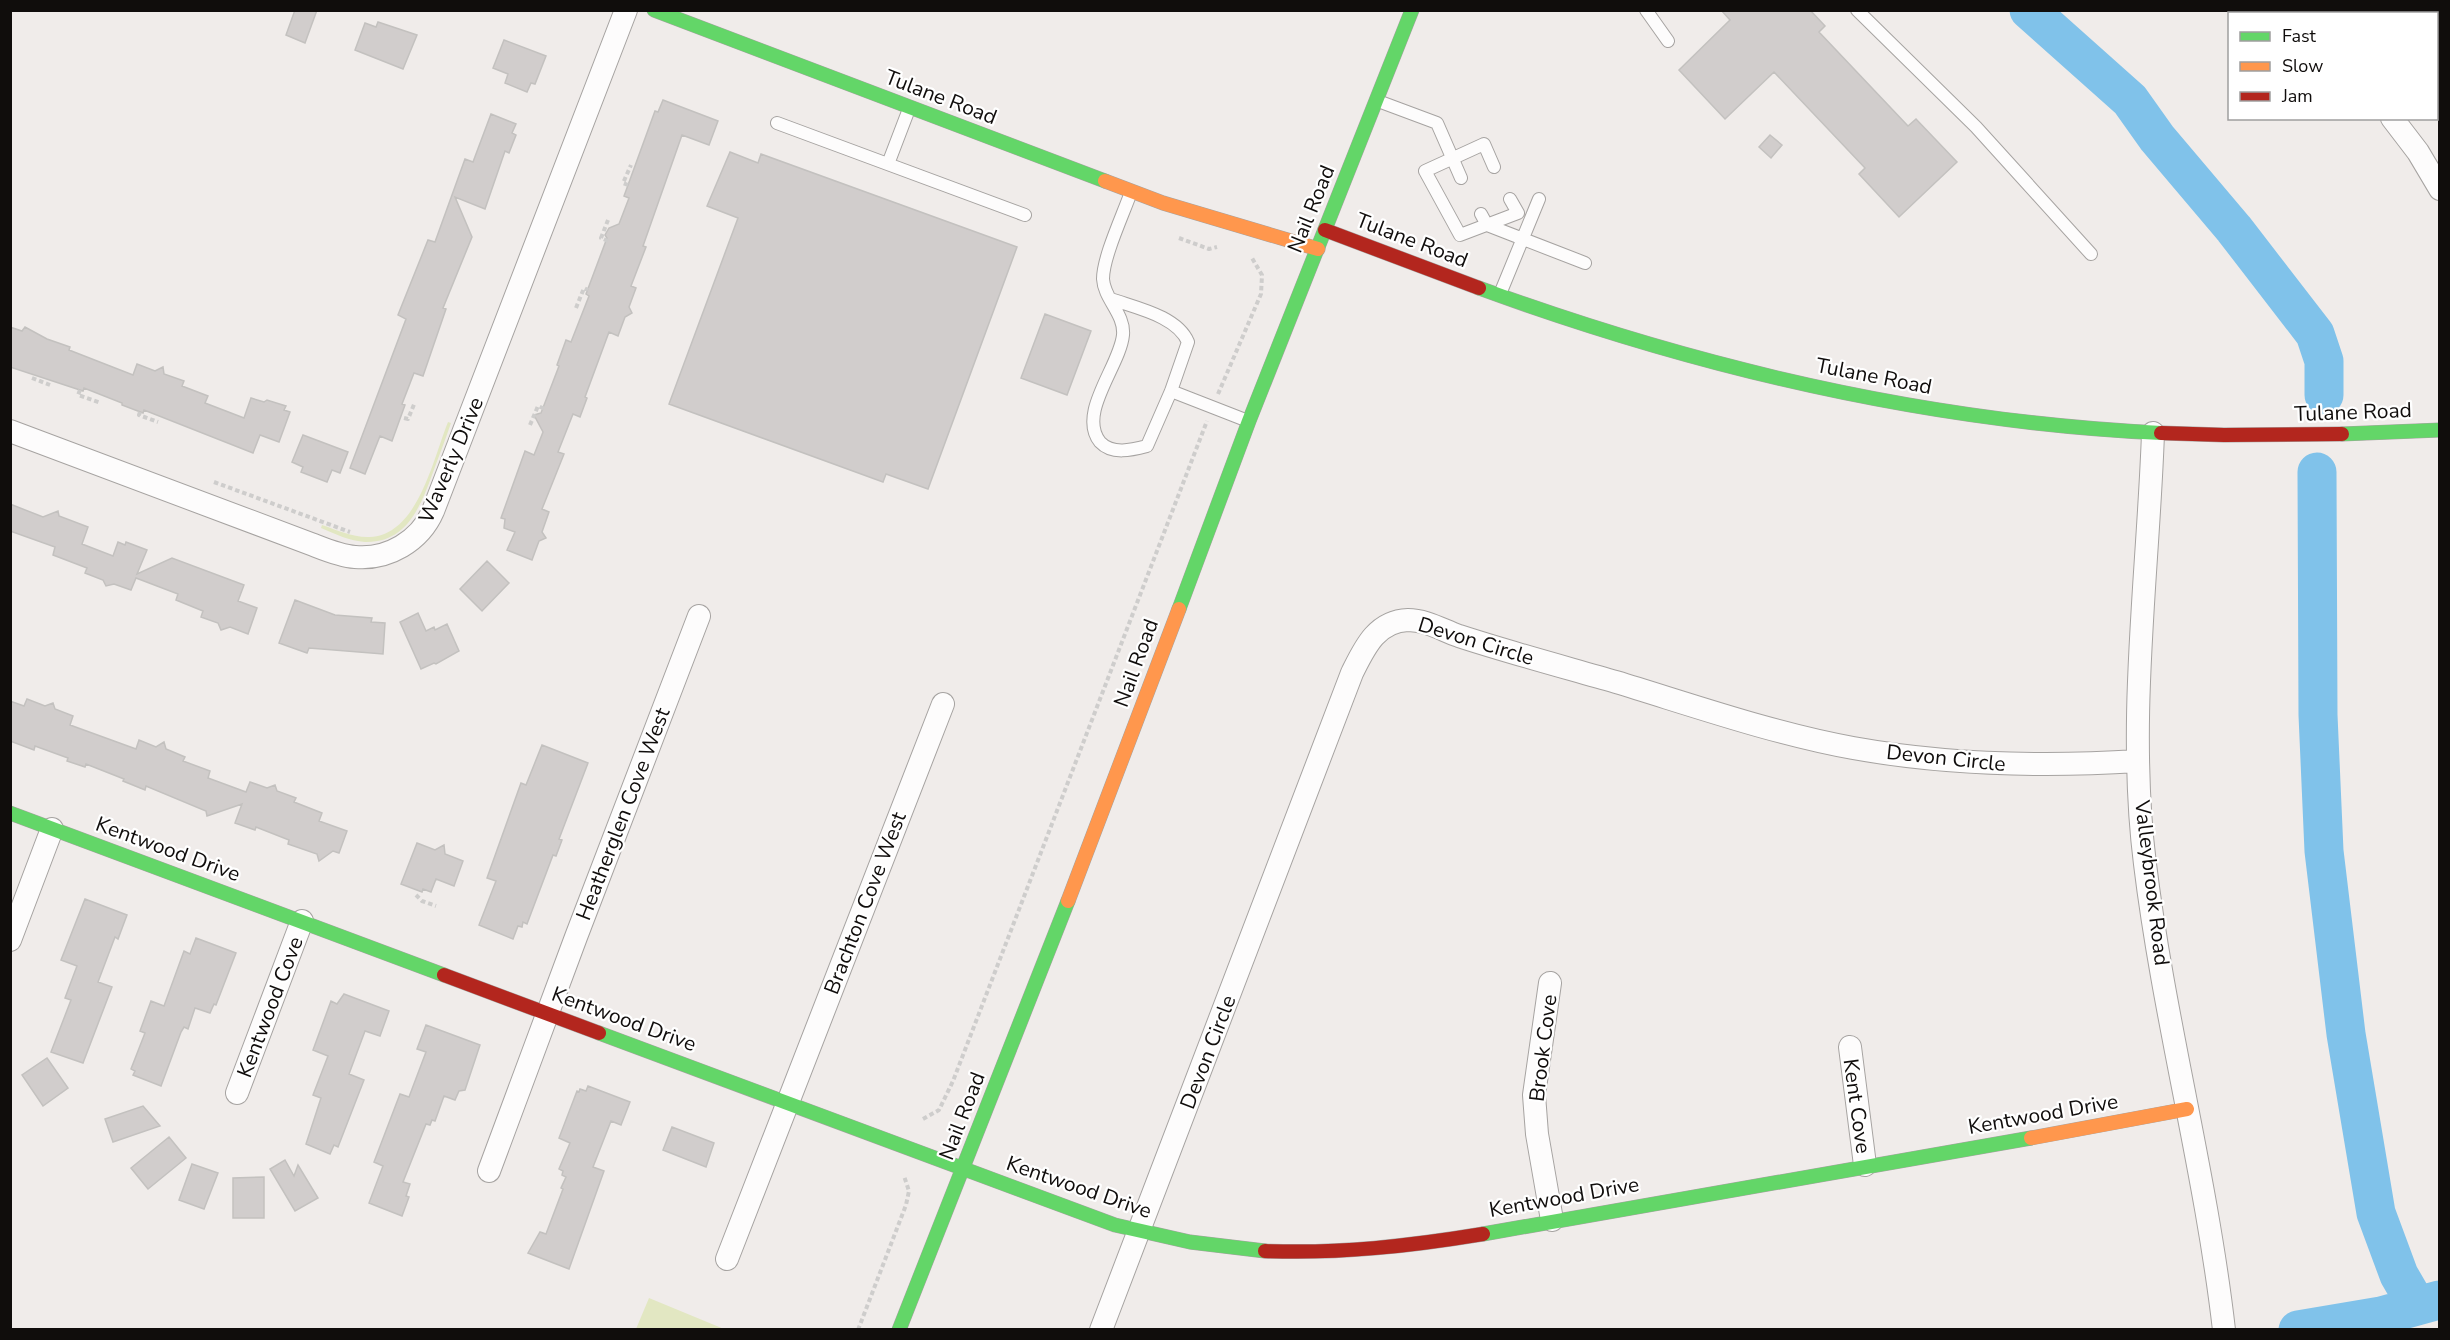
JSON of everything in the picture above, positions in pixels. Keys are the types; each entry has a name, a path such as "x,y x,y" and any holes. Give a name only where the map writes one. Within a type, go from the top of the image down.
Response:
{"street":[{"name":"Waverly Drive","path":"10,431 337,553 366,557 386,554 404,545 428,522 433,511 626,10"},
{"name":"Tulane Road","path":"654,10 1163,203 1318,249"},
{"name":"Nail Road","path":"899,1329 1135,727 1249,421 1412,10"},
{"path":"2394,120 2418,152 2439,189"},
{"name":"Tulane Road","path":"1325,230 1500,295 1629,339 1738,369 1837,392 2020,421 2153,433 2286,436 2439,430"},
{"name":"Valleybrook Road","path":"2153,433 2137,708 2144,863 2220,1288 2224,1329"},
{"name":"Heatherglen Cove West","path":"489,1171 699,616"},
{"name":"Devon Circle","path":"1101,1329 1352,673 1370,640 1387,625 1405,620 1419,621 1459,636 1669,698 1814,740 1853,748 1914,757 2004,765 2138,762"},
{"name":"Brachton Cove West","path":"727,1259 943,704"},
{"name":"Kentwood Drive","path":"10,813 1139,1232 1229,1249 1317,1253 1417,1245 1865,1165 2037,1137 2187,1108"},
{"path":"10,940 52,829"},
{"name":"Kentwood Cove","path":"237,1093 302,921"},
{"name":"Brook Cove","path":"1550,983 1534,1095 1537,1134 1552,1220"},
{"name":"Kent Cove","path":"1850,1047 1865,1165"}],"lane":[{"path":"1646,10 1668,41"},
{"path":"1857,10 1976,127 2091,254"},
{"path":"1376,101 1437,123 1461,178"},
{"path":"888,164 910,107"},
{"path":"777,123 1026,215"},
{"path":"1494,167 1484,144 1425,171 1460,235 1484,220 1518,213 1510,199"},
{"path":"1111,298 1163,319 1183,330 1188,342 1171,391 1147,446 1126,451 1105,447 1095,435 1093,414 1123,334 1119,314 1111,298 1103,280 1110,250 1132,191"},
{"path":"1500,295 1539,199"},
{"path":"1484,220 1523,239 1585,263"},
{"path":"1171,391 1249,421"}],"path":[{"path":"628,185 623,183 631,165"},
{"path":"608,220 601,238 608,241"},
{"path":"1168,234 1209,249 1221,246"},
{"path":"923,1119 939,1110 953,1080 1212,407 1261,294 1262,275 1256,263 1243,252"},
{"path":"576,308 584,288 588,290"},
{"path":"32,378 50,385"},
{"path":"80,390 78,395 101,403"},
{"path":"404,418 408,419 415,402"},
{"path":"530,425 538,406 545,409"},
{"path":"140,412 139,415 158,422"},
{"path":"205,478 355,533"},
{"path":"416,895 422,901 436,906"}],"green space":[{"path":"448,422 451,423 422,500 401,530 379,541 365,542 348,539 321,528 322,525 352,535 370,537 387,533 400,523 412,509 421,493"},
{"path":"649,1298 724,1329 636,1329"}],"building":[{"path":"295,10 317,10 305,43 286,35"},
{"path":"1721,10 1810,10 1825,26 1819,32 1908,126 1916,119 1957,162 1899,217 1859,174 1865,168 1774,72 1725,119 1679,70 1730,20"},
{"path":"378,22 417,35 403,69 355,50 365,23 376,27"},
{"path":"504,40 546,56 535,84 531,83 527,92 505,83 508,74 493,68"},
{"path":"663,100 718,121 709,145 682,135 631,286 636,288 629,307 632,313 625,317 618,336 609,332 580,417 573,414 558,452 564,454 542,509 549,512 542,532 546,538 539,541 532,560 507,550 515,532 504,528 505,519 501,518 525,451 534,455 543,432 534,415 541,413 559,366 557,365 566,340 571,342 589,296 586,294 607,238 605,235 609,228 619,224 629,198 624,196 655,111 658,112"},
{"path":"491,114 516,124 512,133 516,135 509,153 505,151 485,209 455,197 472,237 443,308 446,309 423,376 414,373 402,404 405,405 392,441 380,436 365,474 350,468 406,319 398,315 428,240 435,242 465,159 473,162"},
{"path":"1770,135 1782,145 1771,158 1759,147"},
{"path":"730,152 758,163 761,154 1017,247 928,489 886,474 883,482 669,404 738,218 707,206"},
{"path":"1045,314 1091,331 1067,395 1021,378"},
{"path":"10,327 22,331 25,327 47,339 70,347 69,350 133,375 137,364 155,371 163,367 164,374 184,381 182,386 208,396 205,403 244,418 251,398 286,406 284,410 290,412 279,442 260,435 253,453 144,410 143,413 122,405 122,403 84,388 83,391 10,367"},
{"path":"303,435 348,452 340,473 332,470 327,482 301,472 303,467 292,462"},
{"path":"10,504 43,517 58,511 59,516 88,527 82,544 113,556 118,542 125,545 126,542 147,550 137,574 172,558 244,585 238,601 257,608 248,634 230,627 221,630 218,623 201,617 203,611 176,600 178,594 136,578 131,590 114,584 106,586 103,580 85,573 87,568 53,555 55,547 10,531"},
{"path":"487,561 509,583 482,611 460,589"},
{"path":"295,600 335,615 372,618 371,622 385,623 383,654 309,648 307,653 279,643"},
{"path":"418,613 426,631 434,627 435,630 447,624 459,651 436,664 421,669 400,622"},
{"path":"27,699 45,706 53,703 55,709 73,716 70,725 136,749 139,740 156,747 164,742 166,749 185,757 183,761 210,771 208,778 246,792 250,782 267,788 275,785 277,791 296,798 294,802 322,813 319,821 347,831 339,853 333,851 319,861 317,854 288,844 289,840 256,827 255,830 235,823 242,804 207,816 206,811 146,786 145,790 86,764 85,767 35,746 34,750 10,741 10,701 24,706"},
{"path":"542,745 588,763 559,839 562,840 556,856 553,855 527,924 523,922 522,927 518,926 513,939 479,925 496,881 487,878 521,783 526,785"},
{"path":"417,843 435,850 444,845 445,854 463,861 454,886 436,879 431,892 423,889 422,892 401,884"},
{"path":"85,899 127,915 118,939 115,937 98,982 112,987 83,1063 51,1052 71,1000 65,998 77,966 61,960"},
{"path":"196,938 236,953 216,1005 214,1004 210,1013 195,1008 188,1029 184,1027 181,1032 161,1086 133,1075 135,1071 131,1069 145,1033 140,1031 151,1001 164,1006 184,951 190,954"},
{"path":"344,994 389,1011 380,1036 365,1031 349,1074 364,1080 338,1147 334,1145 330,1154 306,1144 321,1098 313,1095 328,1056 313,1050 331,1001 337,1004"},
{"path":"426,1025 480,1045 465,1090 459,1091 455,1100 444,1096 435,1121 432,1120 430,1125 426,1124 403,1182 410,1184 406,1196 409,1197 402,1216 369,1203 383,1166 374,1162 400,1094 409,1097 426,1052 417,1049"},
{"path":"47,1058 68,1088 43,1106 22,1075"},
{"path":"588,1086 630,1102 621,1125 611,1121 593,1167 604,1171 569,1269 528,1253 540,1232 546,1234 563,1189 561,1188 566,1177 559,1169 570,1143 559,1138 577,1091 579,1092 580,1089 586,1091"},
{"path":"143,1106 160,1126 113,1142 105,1119"},
{"path":"672,1127 714,1143 706,1167 663,1150"},
{"path":"169,1137 186,1158 148,1189 131,1168"},
{"path":"285,1160 294,1176 298,1165 318,1198 295,1211 270,1169"},
{"path":"192,1164 218,1173 204,1209 179,1200"},
{"path":"264,1177 264,1218 233,1218 233,1178"}],"waterway":[{"path":"2029,10 2130,100 2157,138 2234,229 2315,334 2324,361 2324,395"},
{"path":"2317,472 2318,715 2324,851 2346,1034 2376,1213 2399,1275 2417,1306"},
{"path":"2298,1330 2381,1316 2439,1300"}],"traffic: fast":[{"path":"654,10 1105,181"},
{"path":"1179,609 1249,421 1412,10"},
{"path":"1479,288 1645,343 1814,386 1986,417 2073,427 2161,433"},
{"path":"2342,434 2440,430"},
{"path":"10,813 444,975"},
{"path":"899,1330 1068,901"},
{"path":"599,1033 1115,1225 1190,1242 1265,1251"},
{"path":"1483,1234 2031,1138"}],"traffic: slow":[{"path":"1105,181 1163,203 1318,249"},
{"path":"1068,901 1179,609"},
{"path":"2031,1138 2187,1109"}],"traffic: jam":[{"path":"1325,230 1479,288"},
{"path":"2161,433 2342,434"},
{"path":"444,975 599,1033"},
{"path":"1265,1251 1374,1248 1483,1234"}]}
